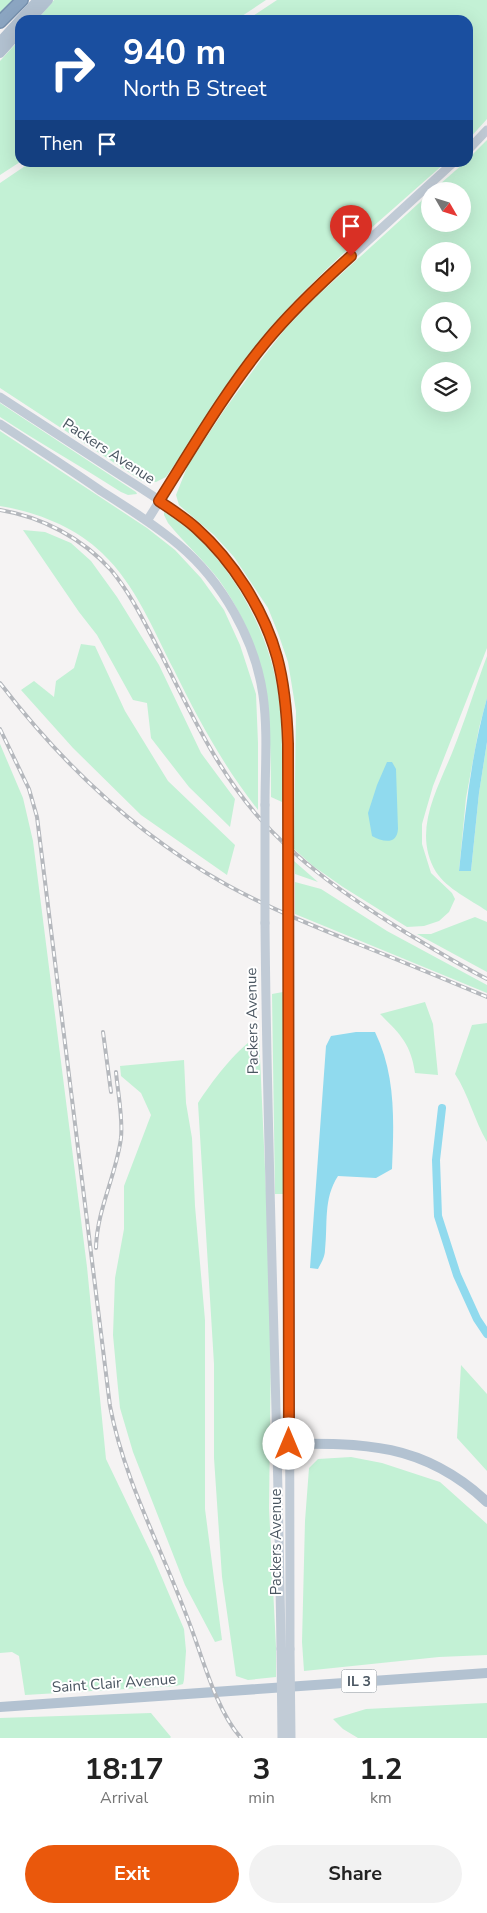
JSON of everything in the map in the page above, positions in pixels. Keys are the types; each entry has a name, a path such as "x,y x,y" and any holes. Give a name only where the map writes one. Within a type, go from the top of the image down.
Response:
{"highway":[{"path":"0,22 22,0"}],"main road":[{"path":"24,15 38,0"},
{"path":"34,15 48,0"},
{"path":"0,42 15,25"},
{"path":"0,53 15,36"},
{"path":"473,145 487,130"},
{"path":"147,521 226,395 278,328 326,279 449,167"},
{"name":"Packers Avenue","path":"0,397 159,501 196,528 230,565 250,596 265,625 277,657 287,708 289,934 289,1444 286,1649 282,1738"},
{"name":"Packers Avenue","path":"0,424 147,521 180,545 210,577 231,609 246,637 262,694 265,726 266,1060 276,1444 290,1738"},
{"path":"276,1444 357,1445 386,1448 411,1454 452,1474 487,1502"},
{"name":"Saint Clair Avenue","path":"0,1707 487,1672"}],"green space":[{"path":"0,0 14,0 0,14"},
{"path":"54,0 266,0 244,15 41,15"},
{"path":"277,0 487,0 487,119 473,134 473,15 254,15"},
{"path":"15,44 15,165 0,175 0,61"},
{"path":"487,140 487,648 433,786 422,824 422,844 431,873 452,893 455,899 449,912 439,921 424,926 407,927 343,887 313,866 294,849 296,711 288,662 268,608 234,557 214,535 179,505 176,495 188,465 225,409 286,328 315,298 421,201 421,232 471,232 471,182 442,182 459,167 473,167 473,154"},
{"path":"24,167 440,167 424,182 421,182 421,184 347,250 277,320 232,377 166,477 156,482 142,481 0,388 0,183"},
{"path":"0,403 137,494 128,495 121,492 0,417"},
{"path":"0,431 147,528 175,550 201,578 224,610 240,645 256,694 258,810 212,742 143,608 125,579 114,566 102,553 68,528 28,512 0,506"},
{"path":"164,512 207,547 225,569 255,619 266,646 279,699 282,737 282,802 271,797 270,738 267,710 257,657 248,631 219,580 168,523"},
{"path":"23,530 45,532 71,543 91,561 117,597 159,665 201,753 235,799 230,827 189,787 151,738 147,703 133,700 97,635"},
{"path":"81,644 95,646 125,711 168,781 235,845 227,875 141,815 73,748 21,690 34,681 54,697 56,681 74,668"},
{"path":"487,656 487,698 479,728 466,798 459,871 471,871 479,793 487,742 487,911 446,884 436,872 429,857 426,842 429,811 457,741"},
{"path":"0,744 23,798 33,841 87,1267 106,1459 153,1557 184,1629 186,1651 184,1680 183,1684 176,1686 25,1695 19,1656 12,1652 0,1653"},
{"path":"294,861 318,882 295,874"},
{"path":"295,882 321,889 387,931 487,985 487,993 295,914"},
{"path":"475,917 487,922 487,972 417,934 431,934"},
{"path":"283,992 283,1194 275,1194 272,994"},
{"path":"425,1002 433,1024 438,1075 415,1073 411,1054 404,1040 380,1014"},
{"path":"487,1023 487,1142 455,1074 472,1025"},
{"path":"259,1035 269,1258 271,1346 269,1508 276,1677 248,1680 236,1676 222,1577 214,1458 214,1364 198,1103 234,1056"},
{"path":"184,1060 186,1103 192,1138 195,1206 205,1320 205,1509 222,1640 215,1642 185,1585 133,1452 120,1408 113,1335 115,1278 124,1229 124,1186 151,1115 141,1093 121,1076 120,1066"},
{"path":"461,1365 487,1394 487,1471 457,1438"},
{"path":"351,1457 382,1463 440,1482 487,1524 487,1655 439,1657 304,1671 302,1642 305,1521 309,1468 318,1459"},
{"path":"487,1703 487,1738 358,1738 343,1729 333,1719 366,1709"},
{"path":"151,1713 170,1738 0,1738 0,1718"}],"water":[{"path":"487,698 487,742 479,793 471,871 459,871 473,762"},
{"path":"387,762 392,762 396,769 398,829 395,838 385,841 372,836 368,813"},
{"path":"356,1032 375,1032 387,1065 393,1116 392,1169 376,1178 338,1176 333,1185 328,1203 323,1260 318,1269 310,1268 326,1046 331,1036"}],"waterway":[{"path":"442,1108 436,1160 438,1216 457,1275 477,1319 487,1334"}],"railway":[{"path":"0,510 31,518 60,531 87,548 111,570 126,590 138,611 215,757 227,776 255,813 289,848 307,864 364,906 435,950 487,979"},
{"path":"0,683 49,742 103,796 162,844 194,865 227,885 291,916 487,997"},
{"path":"0,729 29,789 37,817 110,1406 116,1433 134,1487 177,1591 216,1697 241,1738"},
{"path":"103,1032 111,1092"},
{"path":"96,1248 103,1206 119,1152 121,1138 121,1114 116,1072"}],"route":[{"path":"289,1444 287,708 277,657 265,625 250,596 230,565 214,546 196,528 159,501 226,395 265,343 306,298 351,256"}]}
